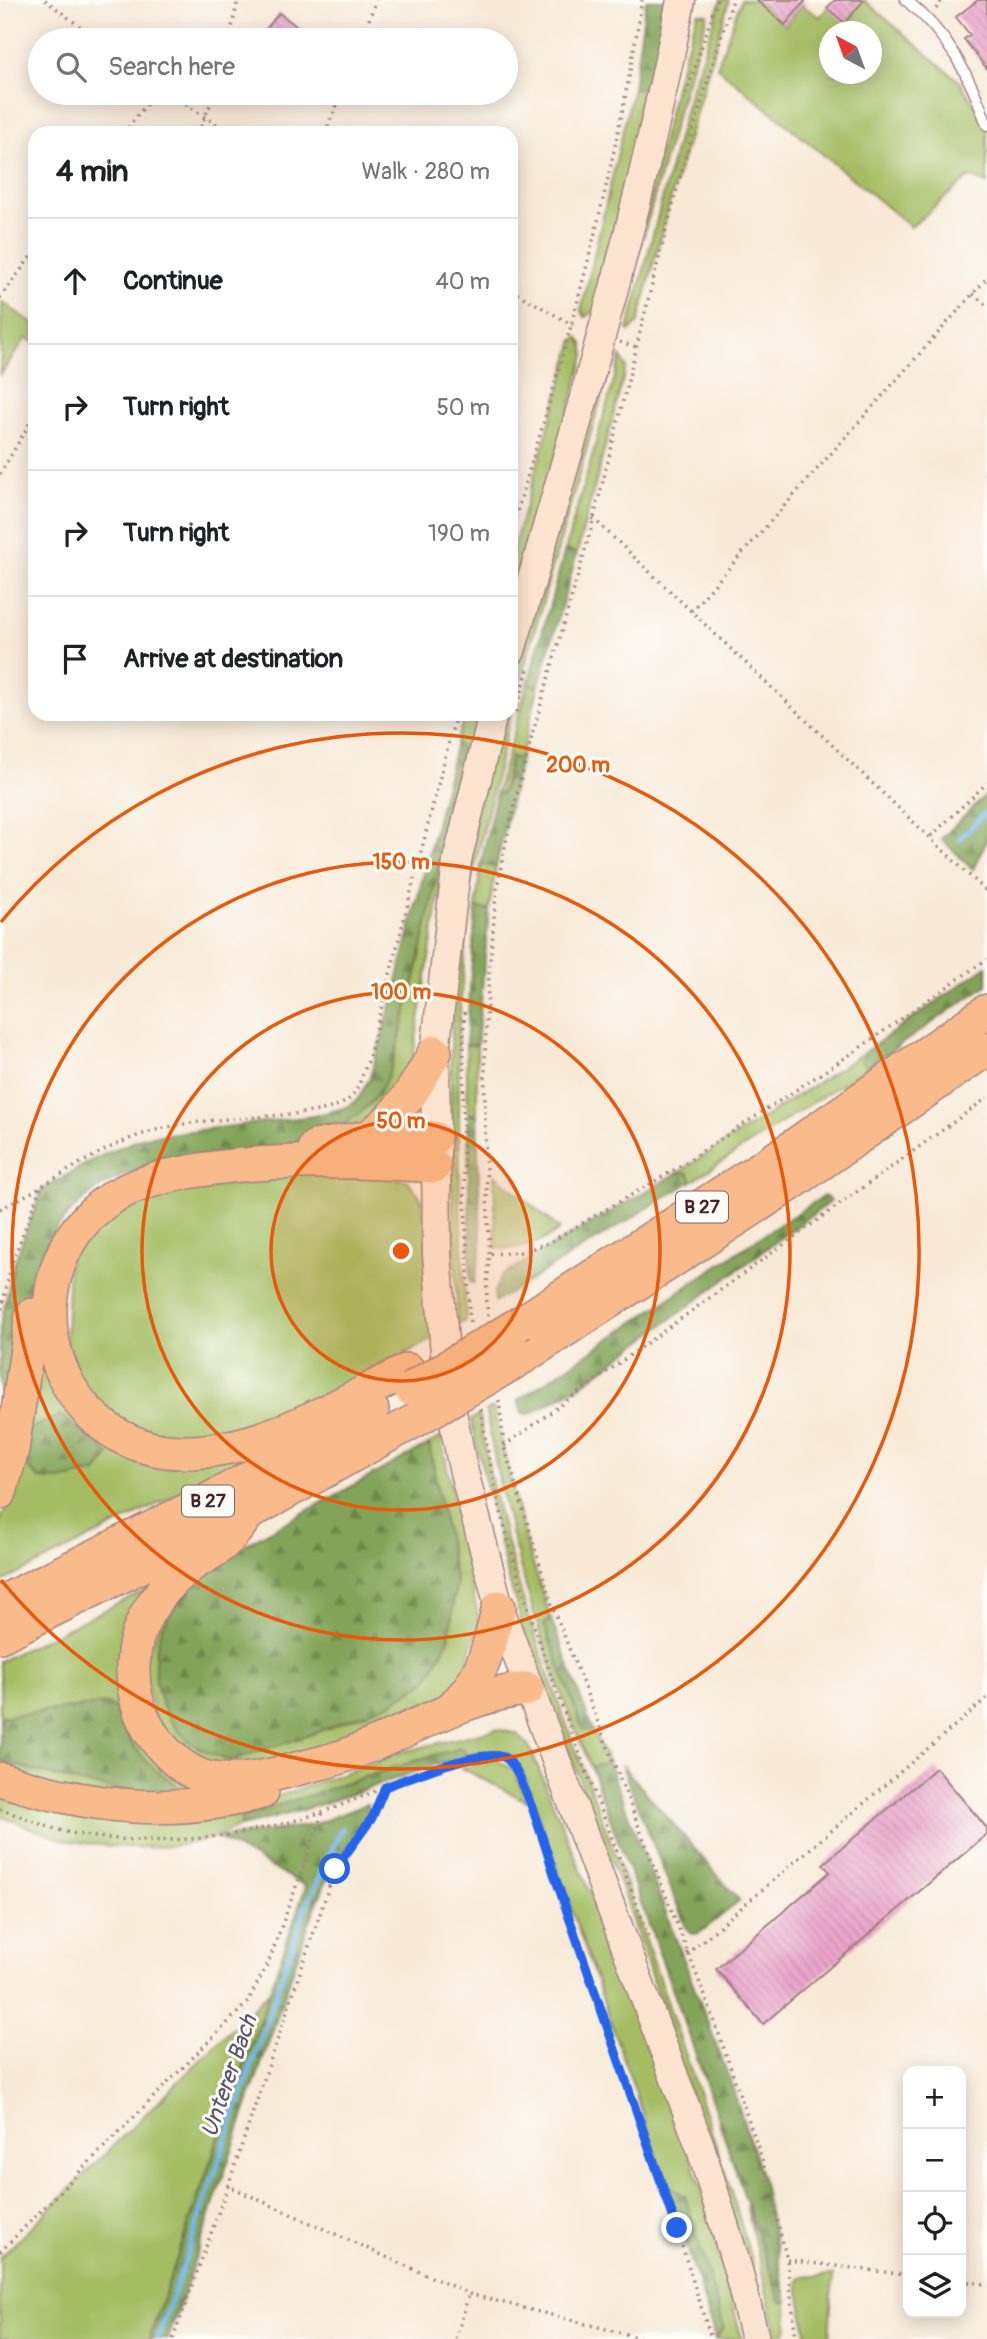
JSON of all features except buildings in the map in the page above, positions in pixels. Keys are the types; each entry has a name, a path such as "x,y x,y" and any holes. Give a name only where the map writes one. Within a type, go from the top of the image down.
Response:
{"highway":[{"name":"B 27","path":"0,1636 248,1513 411,1393 477,1331 522,1322 779,1156 987,1011"},
{"name":"B 27","path":"0,1603 218,1495 411,1393 525,1356 788,1186 987,1049"},
{"path":"368,1137 402,1107 435,1052"},
{"path":"0,1492 12,1450 39,1278 66,1225 87,1204 107,1189 143,1173 197,1160 295,1151 368,1137 434,1152"},
{"path":"411,1393 222,1449 190,1452 159,1450 130,1443 89,1417 72,1399 57,1374 48,1349 44,1307 54,1268 74,1232 112,1197 146,1183 199,1171 292,1161 434,1152"},
{"path":"248,1513 224,1543 186,1569 161,1592 145,1615 135,1641 133,1687 138,1709 163,1749 206,1778 235,1781 260,1778 339,1758 502,1692 530,1697"},
{"path":"443,1714 474,1685 485,1664 499,1607"},
{"path":"0,1779 72,1799 127,1807 208,1804 343,1768 530,1697"}],"main road":[{"path":"521,655 670,57 681,0"},
{"path":"501,721 457,860 435,1052 434,1152 438,1268 448,1391 462,1464 499,1607 530,1697 613,1908 700,2146 738,2270 755,2339"}],"lane":[{"path":"906,0 942,33 975,88 987,125"}],"path":[{"path":"45,0 82,28"},
{"path":"232,28 238,0"},
{"path":"366,28 376,0"},
{"path":"518,508 574,325 629,88 642,0"},
{"path":"684,104 717,0"},
{"path":"485,1293 491,1254 485,1166 485,1045 498,881 519,786 593,518 709,72 733,0"},
{"path":"129,126 146,105"},
{"path":"186,105 218,126"},
{"path":"202,126 211,105"},
{"path":"328,126 337,105"},
{"path":"0,298 28,260"},
{"path":"691,611 987,278"},
{"path":"973,293 987,306"},
{"path":"518,294 574,325"},
{"path":"617,355 624,329"},
{"path":"0,474 28,426"},
{"path":"593,518 987,892"},
{"path":"0,1209 93,1154 159,1129 316,1111 345,1102 356,1091 368,1061 454,721"},
{"path":"930,836 987,783"},
{"path":"491,1254 521,1252 548,1243 668,1173 848,1056 987,959"},
{"path":"464,1009 463,1146 477,1331"},
{"path":"796,2339 787,2260 763,2162 687,1954 551,1602 504,1446 987,1098"},
{"path":"0,1316 12,1264 42,1184"},
{"path":"482,1415 510,1543 532,1617 651,1946"},
{"path":"687,1954 987,1698"},
{"path":"0,2252 247,2003 274,1949 323,1812 439,1767 499,1756 507,1759 517,1773 640,2119 710,2339"},
{"path":"173,2339 228,2186 335,1869 372,1818 385,1787"},
{"path":"228,2186 469,2294 645,2339"},
{"path":"787,2260 903,2274"},
{"path":"966,2282 987,2284"},
{"path":"456,2339 469,2294"}],"green space":[{"path":"646,0 666,0 669,5 650,90 633,88"},
{"path":"721,0 729,0 670,201 638,323 630,331 628,330 690,93"},
{"path":"741,0 756,0 785,25 802,5 820,17 827,8 864,0 960,82 987,125 987,184 969,177 911,227 717,67"},
{"path":"698,13 708,14 680,103 620,322 678,75"},
{"path":"633,88 650,90 597,310 585,317 581,311"},
{"path":"2,302 28,320 28,339 26,338 0,375"},
{"path":"578,337 583,344 585,355 518,584 518,532 574,340"},
{"path":"612,354 613,356 518,688 518,659 606,358"},
{"path":"621,356 626,367 577,553 565,550"},
{"path":"565,550 577,553 538,688 528,684"},
{"path":"528,684 538,688 520,759 511,757 502,793 496,794 518,721"},
{"path":"463,721 478,721 449,835 409,1082 391,1108 329,1137 289,1144 337,1126 359,1113 377,1096 394,1060 435,885 461,748 456,743"},
{"path":"500,721 509,721 470,887 458,1037 460,1200 466,1321 458,1325 450,1105 453,995 463,885 480,799"},
{"path":"456,743 461,748 413,988 390,1071 381,1089 346,1123 308,1139 266,1148 176,1160 132,1172 92,1193 58,1227 40,1258 30,1291 16,1361 0,1395 0,1327 14,1263 42,1190 96,1158 144,1137 314,1116 344,1108 358,1099 370,1077 392,1002"},
{"path":"511,757 520,759 496,867 481,864 496,794 502,793"},
{"path":"987,794 987,840 973,869 941,839"},
{"path":"481,864 496,867 489,910 476,908"},
{"path":"476,908 489,910 477,1045 466,1045"},
{"path":"987,966 987,985 866,1068 862,1061 865,1052"},
{"path":"466,1045 477,1045 477,1115 468,1113"},
{"path":"865,1052 862,1061 866,1068 692,1181 688,1173 679,1172"},
{"path":"468,1114 477,1115 481,1250 474,1283 470,1282"},
{"path":"294,1168 407,1180 421,1198 430,1256 436,1337 311,1406 221,1438 136,1434 65,1369 69,1250 149,1190"},
{"path":"679,1172 688,1173 692,1181 495,1302 494,1293 501,1276"},
{"path":"494,1174 560,1229 530,1245 496,1249"},
{"path":"824,1196 831,1201 579,1387 530,1414 522,1413 518,1400"},
{"path":"40,1357 51,1383 76,1420 246,1460 0,1583 0,1522 13,1490"},
{"path":"493,1408 526,1543 551,1619 544,1625 583,1730 593,1731 608,1762 591,1767 542,1637 515,1547 494,1456 486,1411"},
{"path":"61,1415 110,1455 96,1472 60,1480 39,1479 22,1460 27,1430"},
{"path":"479,1415 501,1520 531,1622 712,2133 743,2231 768,2331 628,1905 529,1648 506,1570 471,1420"},
{"path":"441,1437 479,1622 457,1698 247,1774 191,1758 154,1718 143,1665 166,1608 195,1588 230,1761 315,1733 391,1703 426,1681 449,1639 456,1583 429,1444"},
{"path":"429,1444 456,1583 449,1639 426,1681 391,1703 315,1733 230,1761 191,1743 168,1715 156,1683 155,1666 161,1631 169,1615 191,1591 166,1608 248,1543"},
{"path":"152,1587 161,1592 140,1626 132,1659 132,1681 137,1702 156,1742 171,1758 188,1770 208,1778 235,1781 225,1795 168,1803 139,1802 55,1788 0,1772 0,1761 127,1789 171,1795 177,1790 150,1766 137,1750 114,1707 105,1704 0,1717 0,1661"},
{"path":"551,1619 593,1731 583,1730 544,1624"},
{"path":"106,1704 114,1707 124,1730 138,1751 154,1769 175,1783 178,1790 119,1790 76,1782 0,1761 0,1717"},
{"path":"496,1729 517,1734 529,1746 625,1976 700,2182 742,2339 716,2339 724,2328 685,2196 668,2186 530,1789 521,1769 508,1755 496,1752 466,1755 462,1748 427,1757 243,1817 240,1826 202,1841 182,1845 118,1847 77,1842 48,1835 0,1816 0,1788 253,1805 406,1751"},
{"path":"462,1748 466,1755 327,1802 240,1826 242,1817"},
{"path":"497,1760 514,1770 526,1801 461,1768"},
{"path":"608,1762 731,2083 762,2178 787,2302 781,2302 686,2026 591,1767"},
{"path":"621,1764 740,1901 699,1933 693,1934 687,1929"},
{"path":"367,1804 367,1814 331,1869 309,1923 168,2339 149,2339 306,1886 218,1838 313,1825"},
{"path":"270,1991 149,2339 0,2339 0,2258"},
{"path":"668,2186 685,2196 724,2328 716,2339"},
{"path":"746,2205 781,2302 787,2302 788,2326 782,2338 777,2337"},
{"path":"833,2275 829,2339 807,2339 798,2284 801,2277"}],"waterway":[{"name":"Unterer Bach","path":"959,839 987,811"},
{"name":"Unterer Bach","path":"158,2339 305,1909 342,1828"}],"route":[{"path":"335,1869 372,1818 385,1787 439,1767 481,1758 499,1756 507,1759 517,1773 548,1856 677,2228"}]}
